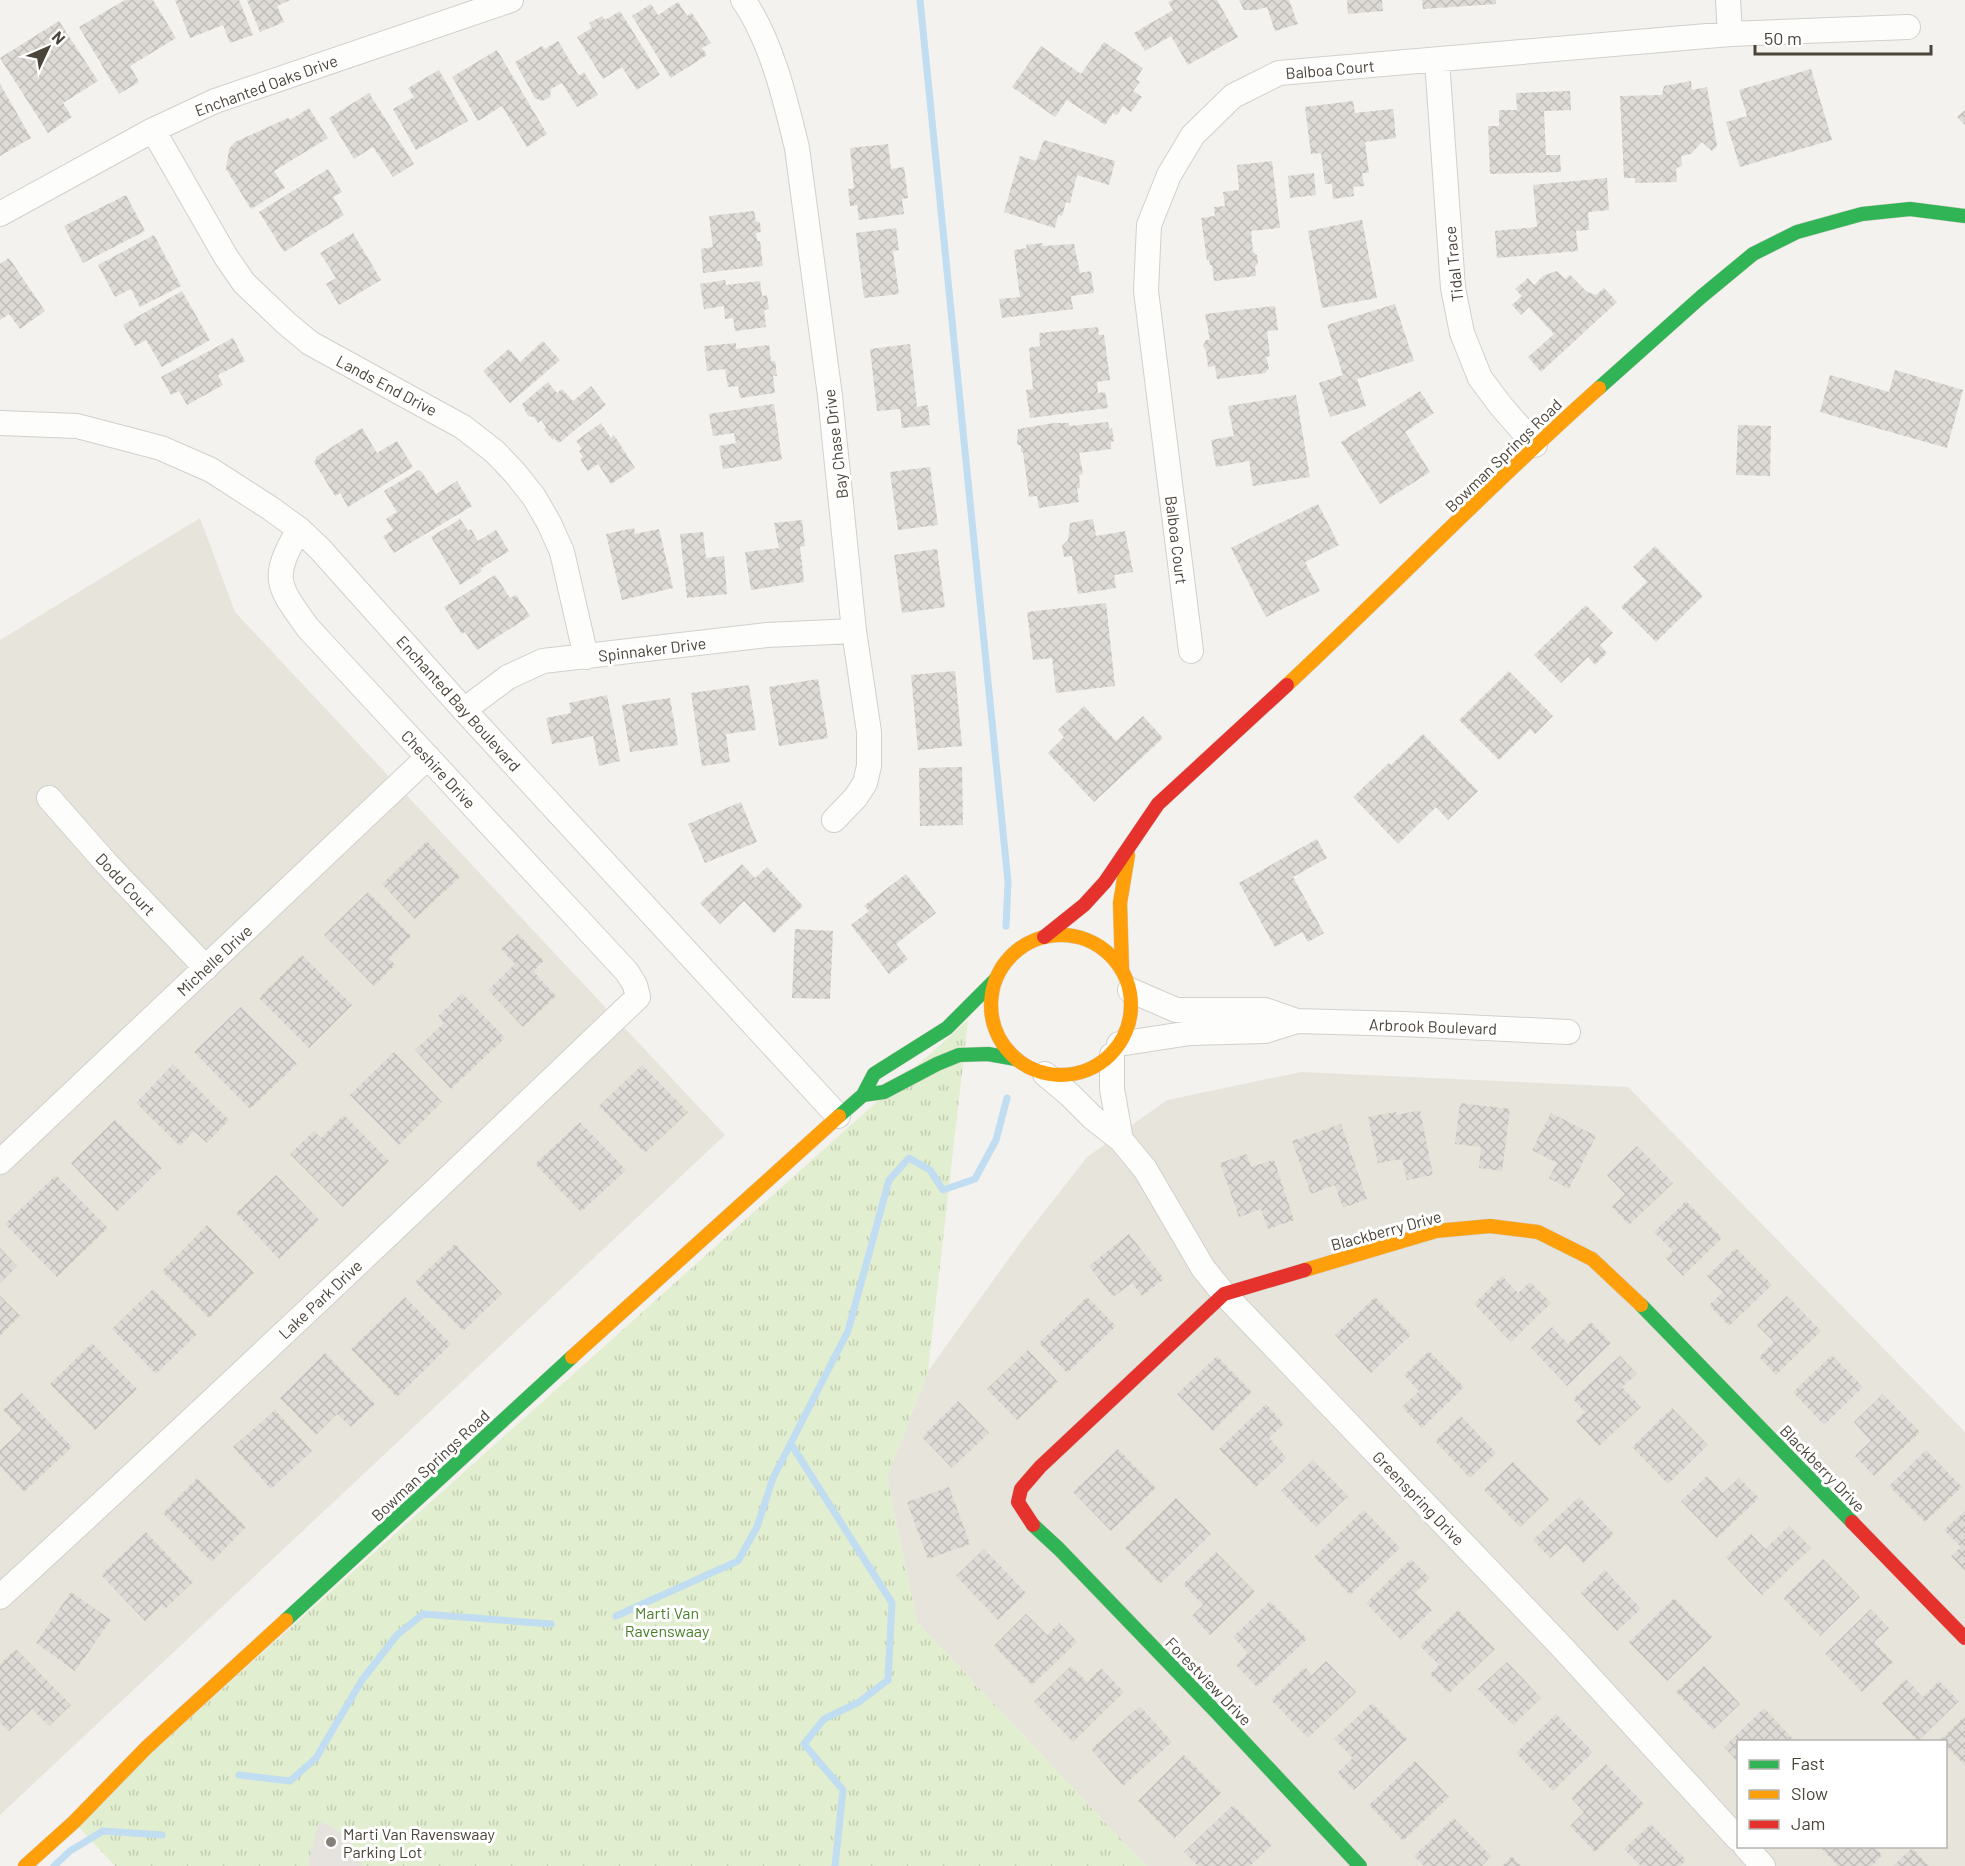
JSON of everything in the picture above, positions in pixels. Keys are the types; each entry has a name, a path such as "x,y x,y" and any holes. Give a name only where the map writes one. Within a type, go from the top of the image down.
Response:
{"street":[{"name":"Enchanted Oaks Drive","path":"0,214 153,130 215,101 511,0"},
{"name":"Bay Chase Drive","path":"743,0 756,21 771,59 788,108 797,148 837,456 854,631 869,732 869,766 865,783 856,797 834,820"},
{"path":"1728,0 1730,34"},
{"name":"Balboa Court","path":"1191,651 1146,291 1149,225 1169,175 1193,135 1233,96 1279,72 1730,34 1908,27"},
{"name":"Tidal Trace","path":"1437,60 1453,288 1462,333 1480,378 1535,445"},
{"name":"Lands End Drive","path":"153,130 226,257 244,283 286,323 310,343 330,355 463,427 495,452 515,473 534,497 562,552 586,657"},
{"name":"Bowman Springs Road","path":"1044,937 1084,905 1105,882 1158,804 1360,617 1535,445 1701,297 1753,254 1797,232 1862,214 1910,209 1965,216"},
{"name":"Enchanted Bay Boulevard","path":"0,423 77,426 161,448 211,470 299,529 320,549 464,710 838,1116"},
{"name":"Cheshire Drive","path":"299,529 284,556 279,580 290,603 308,628 627,972 635,985 638,997"},
{"name":"Spinnaker Drive","path":"464,710 508,677 543,661 767,635 854,631"},
{"name":"Michelle Drive","path":"0,1162 428,757"},
{"name":"Dodd Court","path":"49,798 107,864 206,968"},
{"name":"Bowman Springs Road","path":"1126,980 1120,903 1130,844"},
{"path":"1067,935 1089,940 1108,952 1126,980 1132,1013 1126,1035 1116,1049 1093,1069 1069,1076 1045,1074 1022,1065 1004,1048 993,1026 990,1002 995,980 1007,960 1023,945 1044,937 1067,935"},
{"name":"Bowman Springs Road","path":"26,1866 74,1822 147,1747 863,1095 874,1074 947,1028 995,980"},
{"name":"Arbrook Boulevard","path":"1126,980 1176,1010 1265,1010 1297,1021 1568,1032"},
{"name":"Lake Park Drive","path":"0,1597 410,1215 638,997"},
{"name":"Arbrook Boulevard","path":"1116,1049 1190,1034 1264,1031 1297,1021"},
{"name":"Greenspring Drive","path":"1116,1049 1112,1089 1121,1140"},
{"name":"Bowman Springs Road","path":"863,1095 884,1092 960,1055 988,1054 1016,1059"},
{"name":"Greenspring Drive","path":"1045,1074 1121,1140 1145,1169 1203,1268 1224,1294 1561,1646 1737,1838"},
{"name":"Blackberry Drive","path":"1030,1522 1018,1502 1021,1490 1040,1467 1224,1294 1436,1231 1490,1226 1538,1232 1592,1260 1640,1304 1965,1638"},
{"name":"Forestview Drive","path":"1030,1522 1059,1549 1216,1712 1360,1866"},
{"path":"1747,1848 1763,1866"}],"shaded area":[{"path":"200,518 235,612 725,1135 0,1815 0,640"},
{"path":"1301,1072 1628,1087 1965,1432 1965,1866 1146,1866 917,1622 887,1478 928,1371 1023,1239 1087,1157 1167,1100"},
{"name":"Marti Van Ravenswaay Parking Lot","path":"319,1821 343,1835 353,1846 361,1866 310,1866 308,1864"}],"green space":[{"name":"Marti Van Ravenswaay","path":"968,1020 928,1371 887,1478 917,1622 1146,1866 115,1866 74,1822"}],"building":[{"path":"125,0 153,0 176,38 130,66 139,82 119,94 79,27"},
{"path":"175,0 239,0 253,35 230,43 223,25 190,38"},
{"path":"247,0 290,0 277,6 284,22 260,32"},
{"path":"1172,0 1217,0 1238,37 1188,65 1171,36 1145,51 1134,33 1173,10 1168,2"},
{"path":"1239,0 1289,0 1298,24 1275,31 1267,7 1244,10"},
{"path":"1347,0 1382,0 1383,11 1348,14"},
{"path":"1422,0 1496,0 1496,4 1423,9"},
{"path":"678,2 687,16 692,13 711,43 702,48 707,55 671,78 632,16 651,4 658,15"},
{"path":"620,11 660,75 637,90 622,67 603,79 577,37 592,28 589,23 602,16 605,20"},
{"path":"59,21 98,81 63,103 72,117 48,133 0,58"},
{"path":"558,41 579,76 584,72 598,95 577,107 562,83 551,89 550,97 542,101 535,98 515,62 542,46 545,49"},
{"path":"1104,42 1143,68 1136,79 1140,82 1133,91 1142,97 1131,112 1123,106 1117,115 1113,113 1105,125 1067,100 1055,117 1012,87 1041,46 1081,74"},
{"path":"497,50 547,134 527,147 502,106 478,121 452,77"},
{"path":"1811,69 1832,140 1740,167 1726,122 1747,116 1739,90"},
{"path":"439,70 468,121 416,150 393,109 414,97 408,88"},
{"path":"1691,81 1692,90 1707,87 1717,146 1712,151 1702,142 1691,154 1681,156 1682,165 1676,169 1677,182 1635,183 1635,178 1624,178 1620,96 1662,95 1664,86"},
{"path":"0,84 31,138 0,156"},
{"path":"1570,91 1571,110 1544,111 1546,155 1560,155 1561,172 1490,174 1488,126 1499,126 1499,110 1517,110 1516,93"},
{"path":"369,93 414,164 393,177 373,147 354,159 329,118"},
{"path":"1353,101 1355,113 1393,109 1396,138 1365,142 1369,173 1362,173 1364,186 1353,187 1354,196 1333,199 1332,184 1325,184 1321,153 1311,154 1305,107"},
{"path":"309,108 328,138 274,171 285,188 251,209 226,169 229,149 235,142 288,118 290,120"},
{"path":"1965,110 1965,125 1957,117"},
{"path":"1044,140 1115,161 1109,185 1077,175 1070,203 1066,202 1062,216 1058,215 1055,228 1004,212 1020,156 1036,161"},
{"path":"888,144 891,169 904,167 908,198 902,199 904,214 859,220 857,205 850,206 848,189 854,188 850,148"},
{"path":"1272,161 1280,228 1251,231 1253,252 1257,255 1258,263 1255,267 1256,276 1214,281 1212,265 1209,259 1207,260 1201,218 1215,216 1214,207 1225,206 1223,192 1239,190 1237,165"},
{"path":"328,169 342,192 333,197 344,215 284,252 259,212"},
{"path":"1314,173 1316,195 1290,198 1288,176"},
{"path":"1607,178 1609,210 1588,212 1589,230 1576,231 1578,251 1497,258 1495,231 1537,227 1533,185"},
{"path":"126,195 145,231 83,263 64,226"},
{"path":"754,211 756,222 760,222 761,232 756,233 757,241 760,241 763,266 703,273 701,249 713,247 709,216"},
{"path":"1362,220 1377,298 1322,308 1308,231"},
{"path":"896,228 899,250 893,251 899,294 864,298 856,233"},
{"path":"353,233 381,280 339,305 326,284 336,278 320,253"},
{"path":"154,235 181,286 140,307 131,289 115,297 98,265"},
{"path":"1043,243 1042,246 1074,244 1080,273 1091,271 1094,293 1071,296 1073,309 1002,318 999,299 1020,297 1014,250 1027,248 1026,245"},
{"path":"9,258 45,311 20,329 9,314 0,320 0,264"},
{"path":"1557,271 1565,279 1570,275 1587,292 1596,295 1604,288 1617,302 1541,372 1528,357 1554,334 1529,307 1521,315 1512,305 1522,296 1515,289 1528,278 1534,285 1543,276"},
{"path":"725,280 726,285 760,281 762,296 767,295 769,309 764,310 766,327 735,331 733,318 725,319 724,306 704,309 700,284"},
{"path":"182,291 210,340 162,367 146,340 135,346 123,325"},
{"path":"1395,304 1414,361 1357,379 1366,406 1330,417 1319,383 1343,375 1327,325"},
{"path":"1275,306 1278,330 1267,331 1270,356 1266,357 1269,368 1265,373 1217,379 1215,366 1208,367 1203,346 1206,340 1210,340 1205,314"},
{"path":"1098,327 1099,335 1104,335 1110,380 1097,382 1098,393 1105,392 1108,408 1030,418 1026,390 1033,389 1029,348 1040,346 1039,333"},
{"path":"233,338 245,361 218,375 223,385 187,405 179,391 171,395 161,377"},
{"path":"543,341 560,360 510,403 483,371 509,349 520,362"},
{"path":"736,343 736,349 769,345 771,361 775,361 777,376 773,376 775,393 740,398 738,386 728,387 725,369 707,371 704,346"},
{"path":"910,344 917,407 928,405 930,425 902,428 900,409 877,411 870,349"},
{"path":"1895,370 1963,390 1947,448 1820,412 1830,375 1889,392"},
{"path":"548,382 557,393 562,389 573,401 591,386 606,405 559,443 544,430 546,427 541,420 538,423 534,417 528,416 522,404"},
{"path":"1420,391 1434,413 1405,432 1430,472 1380,504 1341,442"},
{"path":"1296,395 1310,477 1253,486 1249,461 1216,467 1211,440 1234,436 1228,406"},
{"path":"774,404 782,460 723,469 719,446 736,443 734,433 713,436 709,414"},
{"path":"1108,422 1109,429 1112,428 1114,441 1111,442 1111,449 1079,453 1083,474 1079,475 1080,488 1077,488 1079,502 1039,508 1037,496 1029,497 1023,452 1021,452 1021,446 1017,444 1018,429 1054,423 1069,423 1069,426"},
{"path":"601,423 611,438 614,435 635,468 611,484 598,464 588,471 580,459 583,457 579,451 582,449 576,441"},
{"path":"1738,425 1771,426 1770,476 1736,475"},
{"path":"362,428 377,453 397,441 413,467 348,507 340,493 335,496 314,462 316,457"},
{"path":"930,467 938,525 898,530 890,472"},
{"path":"419,470 436,494 457,481 472,506 394,553 383,536 393,530 386,519 397,512 384,491"},
{"path":"1318,504 1339,545 1305,562 1320,591 1266,617 1231,548"},
{"path":"460,519 468,531 471,529 478,541 496,530 509,551 460,585 431,537"},
{"path":"1093,519 1096,536 1125,531 1133,572 1114,575 1116,588 1078,594 1072,556 1064,557 1062,546 1068,540 1070,523"},
{"path":"802,520 805,546 800,547 804,582 751,590 745,552 779,548 774,523"},
{"path":"634,528 635,534 659,529 673,588 622,600 606,534"},
{"path":"703,532 706,558 724,556 727,594 687,598 680,534"},
{"path":"1655,546 1703,596 1656,642 1621,607 1647,582 1633,567"},
{"path":"937,549 945,607 902,613 894,555"},
{"path":"495,575 510,598 516,595 530,616 477,650 465,632 462,634 444,607"},
{"path":"1106,603 1115,686 1056,693 1052,658 1033,660 1027,612"},
{"path":"1586,605 1613,633 1600,645 1607,653 1595,665 1588,657 1561,683 1534,655"},
{"path":"955,671 962,746 918,750 911,675"},
{"path":"1509,671 1553,716 1535,734 1530,729 1499,760 1459,720"},
{"path":"818,679 828,738 779,746 769,687"},
{"path":"749,685 756,730 726,734 730,762 702,766 691,693"},
{"path":"607,695 620,761 599,766 593,736 552,744 546,718 571,713 569,703"},
{"path":"670,698 678,745 630,752 622,705"},
{"path":"1084,706 1116,741 1143,716 1163,738 1094,802 1048,753 1064,737 1058,730"},
{"path":"1423,734 1478,791 1448,820 1436,807 1398,844 1353,797"},
{"path":"962,767 963,825 920,826 919,768"},
{"path":"741,802 757,842 705,863 688,824"},
{"path":"1317,839 1327,858 1293,877 1324,933 1308,942 1302,932 1275,947 1239,883"},
{"path":"427,841 460,877 415,919 382,884"},
{"path":"742,864 755,878 767,867 803,906 774,933 744,901 720,924 700,903"},
{"path":"906,874 936,913 896,944 908,959 889,974 851,925 869,911 864,906"},
{"path":"368,892 411,936 389,958 395,965 374,986 324,935"},
{"path":"795,929 833,931 830,999 792,998"},
{"path":"518,934 544,961 533,971 556,996 523,1027 488,990 515,964 501,949"},
{"path":"302,955 352,1005 309,1048 259,998"},
{"path":"462,993 505,1038 451,1089 415,1050 444,1023 438,1016"},
{"path":"241,1007 297,1064 250,1109 194,1052"},
{"path":"394,1052 442,1102 399,1145 350,1095"},
{"path":"173,1064 229,1120 207,1143 194,1131 180,1146 136,1103"},
{"path":"642,1065 688,1112 645,1153 599,1106"},
{"path":"1460,1103 1510,1109 1502,1171 1479,1168 1481,1147 1455,1144"},
{"path":"1420,1110 1433,1175 1407,1180 1402,1159 1378,1163 1368,1117 1396,1112 1397,1115"},
{"path":"1551,1113 1596,1136 1569,1189 1549,1178 1557,1163 1532,1150"},
{"path":"344,1115 389,1161 343,1207 290,1154 314,1131 321,1138"},
{"path":"115,1120 162,1168 117,1211 71,1163"},
{"path":"580,1122 626,1170 581,1212 535,1164"},
{"path":"1341,1124 1367,1199 1343,1208 1335,1185 1311,1194 1292,1141"},
{"path":"1637,1146 1673,1183 1629,1225 1612,1207 1625,1194 1607,1175"},
{"path":"1247,1154 1251,1167 1274,1160 1294,1220 1268,1229 1261,1209 1239,1217 1220,1163"},
{"path":"56,1175 108,1228 57,1277 5,1224"},
{"path":"276,1175 319,1220 279,1259 236,1213"},
{"path":"1686,1201 1722,1238 1683,1276 1666,1258 1673,1251 1654,1232"},
{"path":"207,1225 254,1273 209,1318 162,1271"},
{"path":"1129,1234 1164,1279 1142,1296 1132,1283 1113,1297 1089,1266"},
{"path":"455,1244 502,1294 463,1331 415,1282"},
{"path":"0,1248 17,1266 0,1283"},
{"path":"1736,1248 1772,1285 1729,1326 1709,1305 1723,1292 1707,1276"},
{"path":"1502,1276 1518,1293 1530,1282 1551,1303 1511,1342 1474,1304"},
{"path":"153,1289 197,1334 156,1374 112,1329"},
{"path":"0,1296 20,1316 0,1336"},
{"path":"1787,1296 1821,1331 1776,1375 1759,1357 1774,1342 1757,1325"},
{"path":"405,1297 451,1344 397,1397 351,1349"},
{"path":"1087,1297 1116,1326 1067,1373 1039,1343"},
{"path":"1375,1297 1411,1335 1371,1373 1335,1335"},
{"path":"1591,1322 1611,1343 1567,1386 1531,1348 1552,1327 1568,1344"},
{"path":"92,1343 137,1389 95,1430 50,1384"},
{"path":"1028,1350 1058,1382 1017,1420 987,1389"},
{"path":"1429,1351 1464,1387 1422,1428 1402,1407 1419,1391 1404,1375"},
{"path":"325,1353 375,1404 351,1427 337,1414 316,1435 280,1398"},
{"path":"1832,1355 1863,1387 1824,1425 1793,1392"},
{"path":"1217,1356 1252,1392 1213,1431 1177,1394"},
{"path":"1620,1356 1637,1374 1622,1387 1641,1407 1599,1446 1576,1421 1585,1412 1573,1399"},
{"path":"22,1393 72,1447 24,1492 0,1466 0,1450 22,1430 3,1410"},
{"path":"1883,1394 1920,1432 1874,1476 1855,1456 1871,1441 1854,1422"},
{"path":"958,1401 989,1433 952,1468 922,1437"},
{"path":"1266,1404 1284,1424 1269,1438 1287,1458 1256,1487 1219,1449"},
{"path":"1672,1408 1708,1445 1668,1484 1632,1447"},
{"path":"275,1410 312,1451 271,1489 233,1447"},
{"path":"1461,1416 1496,1453 1470,1478 1435,1441"},
{"path":"1118,1449 1156,1488 1111,1531 1073,1492"},
{"path":"1926,1450 1962,1487 1925,1522 1889,1486"},
{"path":"1313,1460 1348,1496 1316,1527 1281,1491"},
{"path":"1513,1462 1549,1499 1520,1527 1484,1490"},
{"path":"1707,1476 1723,1493 1739,1478 1759,1498 1717,1538 1681,1501"},
{"path":"197,1478 246,1527 212,1562 163,1513"},
{"path":"949,1487 970,1544 928,1559 907,1502"},
{"path":"1579,1497 1614,1534 1583,1563 1566,1544 1550,1558 1533,1540"},
{"path":"1176,1498 1211,1534 1160,1584 1125,1548"},
{"path":"1364,1510 1400,1548 1350,1595 1314,1557"},
{"path":"1965,1511 1965,1571 1951,1556 1961,1547 1944,1530"},
{"path":"1789,1526 1811,1548 1762,1595 1726,1557 1751,1534 1765,1549"},
{"path":"146,1532 193,1582 165,1609 162,1605 145,1621 101,1575"},
{"path":"984,1549 1026,1593 998,1620 956,1576"},
{"path":"1216,1552 1255,1592 1210,1635 1192,1616 1203,1605 1183,1584"},
{"path":"1411,1559 1430,1578 1415,1593 1432,1610 1401,1640 1366,1603"},
{"path":"1823,1559 1860,1597 1820,1636 1783,1598"},
{"path":"1605,1570 1641,1609 1617,1631 1581,1593"},
{"path":"71,1592 111,1620 75,1671 36,1643"},
{"path":"1674,1598 1712,1637 1667,1681 1629,1642"},
{"path":"1270,1601 1307,1639 1257,1687 1236,1665 1248,1653 1233,1637"},
{"path":"1871,1609 1889,1628 1874,1642 1893,1662 1862,1692 1825,1654"},
{"path":"1458,1610 1495,1649 1449,1693 1430,1674 1439,1665 1420,1646"},
{"path":"1026,1614 1047,1635 1059,1623 1077,1642 1032,1685 994,1646"},
{"path":"16,1649 71,1705 49,1726 32,1709 9,1731 0,1723 0,1664"},
{"path":"1326,1661 1356,1692 1308,1738 1271,1700 1305,1667 1312,1675"},
{"path":"1507,1662 1541,1698 1513,1725 1478,1689"},
{"path":"1071,1666 1087,1682 1101,1668 1124,1692 1073,1742 1034,1702"},
{"path":"1704,1666 1740,1704 1713,1730 1676,1692"},
{"path":"1906,1679 1923,1697 1939,1681 1959,1701 1919,1740 1882,1703"},
{"path":"1372,1703 1407,1739 1354,1790 1337,1773 1353,1758 1334,1739"},
{"path":"1140,1706 1172,1742 1123,1786 1091,1749"},
{"path":"1764,1708 1794,1740 1737,1740 1737,1761 1724,1747"},
{"path":"1556,1714 1593,1752 1553,1791 1516,1753"},
{"path":"1965,1716 1965,1766 1947,1746 1947,1740 1940,1740"},
{"path":"1184,1755 1221,1793 1174,1838 1138,1801"},
{"path":"1415,1761 1449,1797 1403,1841 1369,1805"},
{"path":"1606,1764 1644,1804 1595,1852 1570,1826 1584,1812 1571,1798"},
{"path":"1233,1805 1272,1845 1250,1866 1198,1866 1184,1852"},
{"path":"1454,1818 1491,1856 1482,1866 1424,1866 1414,1856"},
{"path":"1651,1824 1686,1860 1680,1866 1641,1866 1624,1849"},
{"path":"1821,1848 1876,1848 1882,1855 1872,1866 1838,1866"},
{"path":"1912,1848 1929,1866 1893,1866"},
{"path":"1512,1856 1521,1866 1502,1866"}],"waterway":[{"path":"920,0 1008,882 1006,926"},
{"path":"616,1616 738,1561 757,1527 773,1478 848,1331 889,1180 909,1158 930,1170 943,1190 975,1179 996,1140 1007,1098"},
{"path":"791,1444 892,1603 888,1680 859,1702 824,1719 804,1744 843,1790 835,1866"},
{"path":"239,1775 290,1781 316,1758 362,1680 397,1635 423,1614 551,1624"},
{"path":"54,1866 70,1851 103,1831 162,1835"}],"traffic: fast":[{"path":"1599,388 1753,254 1797,232 1862,214 1910,209 1965,216"},
{"path":"839,1116 863,1095 874,1074 947,1028 995,980"},
{"path":"863,1095 884,1092 959,1055 988,1054 1016,1059"},
{"path":"1641,1305 1852,1522"},
{"path":"286,1620 572,1357"},
{"path":"1033,1525 1216,1712 1360,1866"}],"traffic: slow":[{"path":"1287,685 1599,388"},
{"path":"1122,969 1120,903 1128,855"},
{"path":"1061,935 1088,940 1111,955 1126,978 1131,1005 1126,1032 1111,1055 1088,1070 1061,1075 1034,1070 1011,1055 996,1032 991,1005 996,978 1011,955 1034,940 1061,935"},
{"path":"572,1357 839,1116"},
{"path":"1305,1270 1436,1231 1490,1226 1538,1232 1592,1259 1641,1305"},
{"path":"25,1866 74,1822 147,1747 286,1620"}],"traffic: jam":[{"path":"1044,937 1084,905 1105,882 1158,804 1287,685"},
{"path":"1033,1525 1018,1502 1021,1489 1040,1467 1224,1294 1305,1270"},
{"path":"1852,1522 1965,1638"}],"place":[{"name":"Marti Van Ravenswaay Parking Lot","path":"331,1842"}]}
